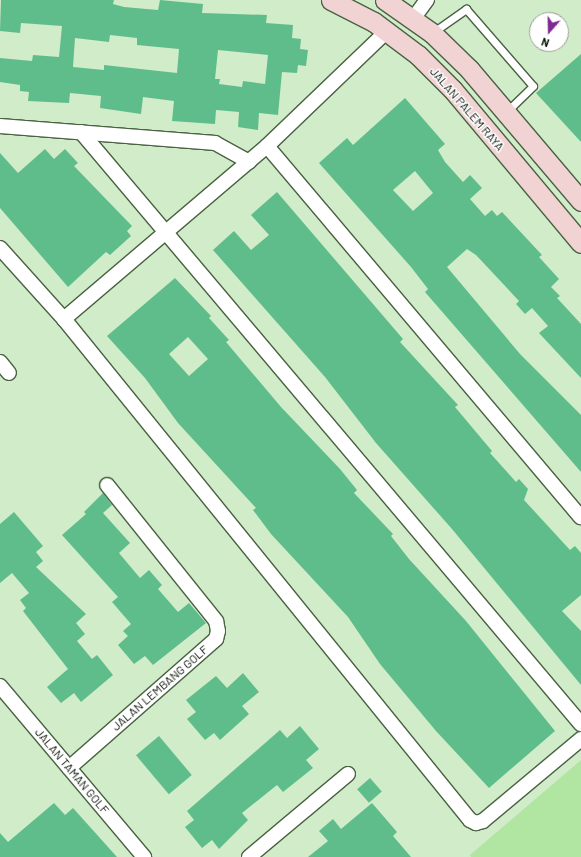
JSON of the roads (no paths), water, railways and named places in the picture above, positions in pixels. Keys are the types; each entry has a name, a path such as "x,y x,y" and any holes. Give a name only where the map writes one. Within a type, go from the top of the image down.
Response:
{"street":[{"name":"JALAN PALEM RAYA","path":"331,0 387,30 452,90 581,243"},
{"path":"385,0 432,33 506,112 581,201"},
{"path":"413,19 427,0"},
{"path":"64,319 267,146 387,30"},
{"path":"0,126 215,143 249,162"},
{"path":"81,132 167,231 581,724"},
{"path":"267,146 581,517"},
{"path":"0,248 64,319 470,820 476,823 483,821 581,739"},
{"path":"0,362 10,373"},
{"name":"JALAN LEMBANG GOLF","path":"69,768 216,639 218,631 216,621 107,485"},
{"name":"JALAN TAMAN GOLF","path":"0,686 144,857"},
{"path":"249,857 348,774"}],"lane":[{"path":"432,33 466,9 533,86 506,112"}]}
